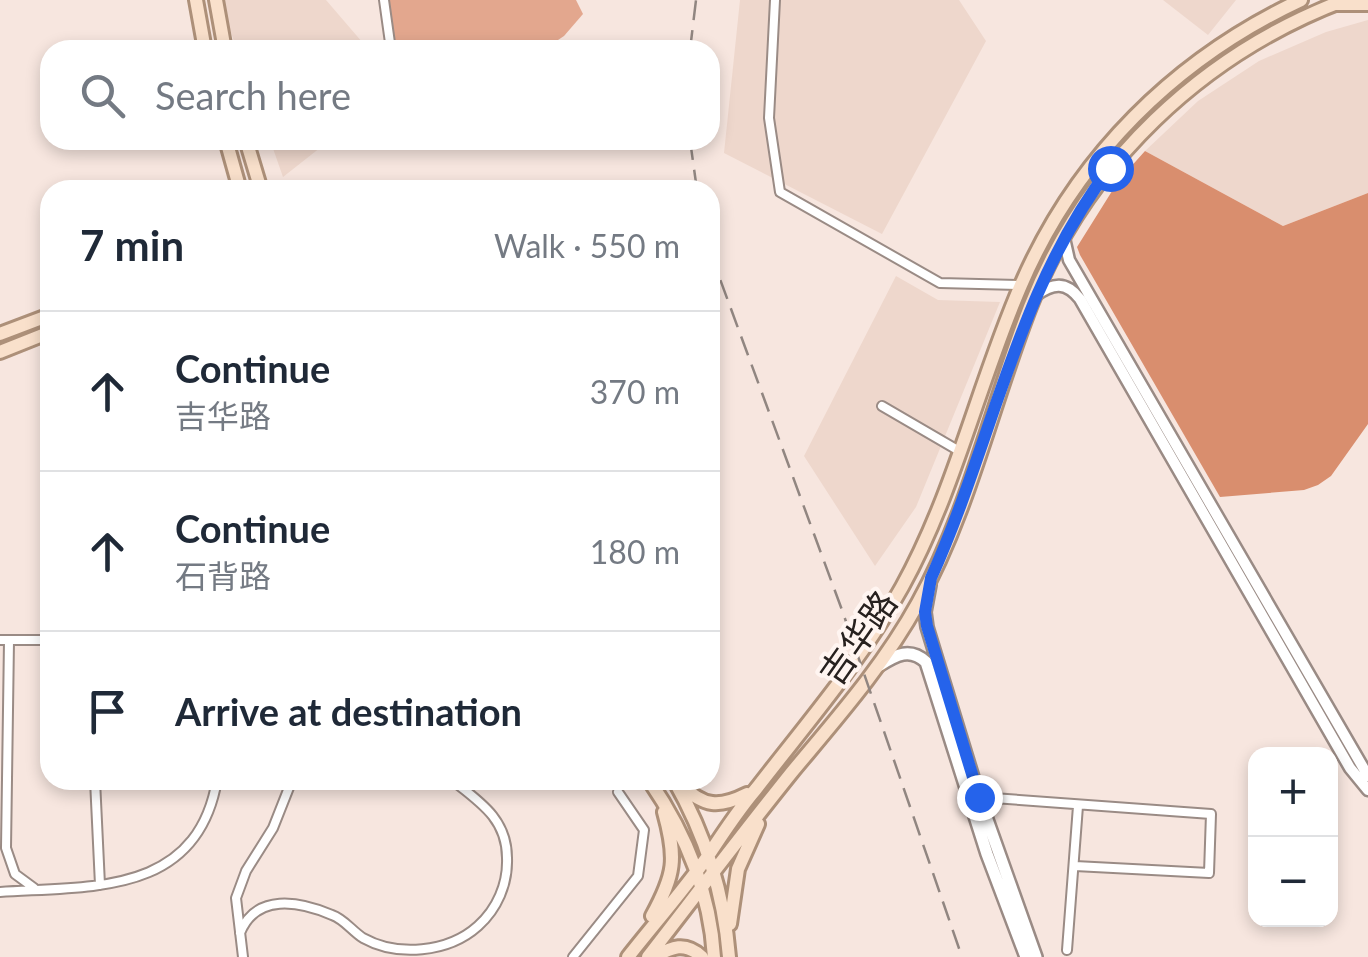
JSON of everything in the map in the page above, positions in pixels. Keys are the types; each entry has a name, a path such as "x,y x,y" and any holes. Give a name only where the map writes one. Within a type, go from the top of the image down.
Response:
{"main road":[{"path":"196,0 203,40"},
{"path":"216,0 223,40"},
{"name":"吉华路","path":"630,954 838,687 880,624 930,530 1020,286 1068,196 1128,121 1201,58 1278,4 1300,0"},
{"path":"1340,2 1368,4"},
{"name":"吉华路","path":"651,957 702,886 876,668 908,620 931,578 1035,296 1064,236 1110,168 1175,100 1250,46 1340,2"},
{"path":"229,150 237,180"},
{"path":"249,150 258,180"},
{"path":"0,334 40,318"},
{"path":"0,352 40,336"},
{"path":"931,578 925,612 927,626 979,797 1036,957"},
{"path":"876,668 903,653 912,653 926,662 1026,957"},
{"path":"656,790 697,870 714,957"},
{"path":"680,790 714,872 728,942"},
{"path":"687,790 714,805 732,802 754,790"},
{"path":"630,954 672,874 674,850 660,795"},
{"path":"728,957 738,869 768,802"},
{"path":"651,957 678,946 692,948 702,957"}],"street":[{"path":"384,0 390,40"},
{"path":"775,0 768,118 780,192 940,283 1020,286"},
{"path":"1064,236 1069,260 1368,776"},
{"path":"1035,296 1056,284 1074,291 1080,299 1350,768 1368,790"},
{"path":"882,406 961,452"},
{"path":"38,890 15,874 6,848 4,640 40,640"},
{"path":"95,790 100,885"},
{"path":"0,892 100,885 149,874 183,850 207,816 214,790"},
{"path":"242,957 236,898 246,871 274,828 288,790"},
{"path":"240,933 256,911 281,902 335,915 364,938 383,946 423,953 458,940 480,924 497,903 506,877 507,850 501,826 486,806 465,790"},
{"path":"573,957 638,876 644,830 618,792"},
{"path":"979,797 1211,814 1209,873 1075,866"},
{"path":"1068,950 1078,806"}],"shaded area":[{"path":"220,0 326,0 360,40 234,40"},
{"path":"385,0 576,0 583,14 558,40 386,40 380,8"},
{"path":"740,0 959,0 986,41 882,234 724,153"},
{"path":"1163,0 1236,0 1208,35"},
{"path":"1368,20 1368,193 1283,226 1145,151 1198,101 1259,61 1326,32"},
{"path":"274,150 317,150 283,177"},
{"path":"1145,151 1283,226 1368,193 1368,424 1331,476 1318,485 1304,490 1220,497 1080,255 1077,247 1119,180"},
{"path":"896,276 938,300 1000,302 916,507 875,566 804,456"}],"railway":[{"path":"691,40 696,0"},
{"path":"691,150 696,180"},
{"path":"720,279 842,610 962,957"}],"route":[{"path":"979,797 927,626 925,612 931,578 1038,288 1070,226 1110,168"}]}
